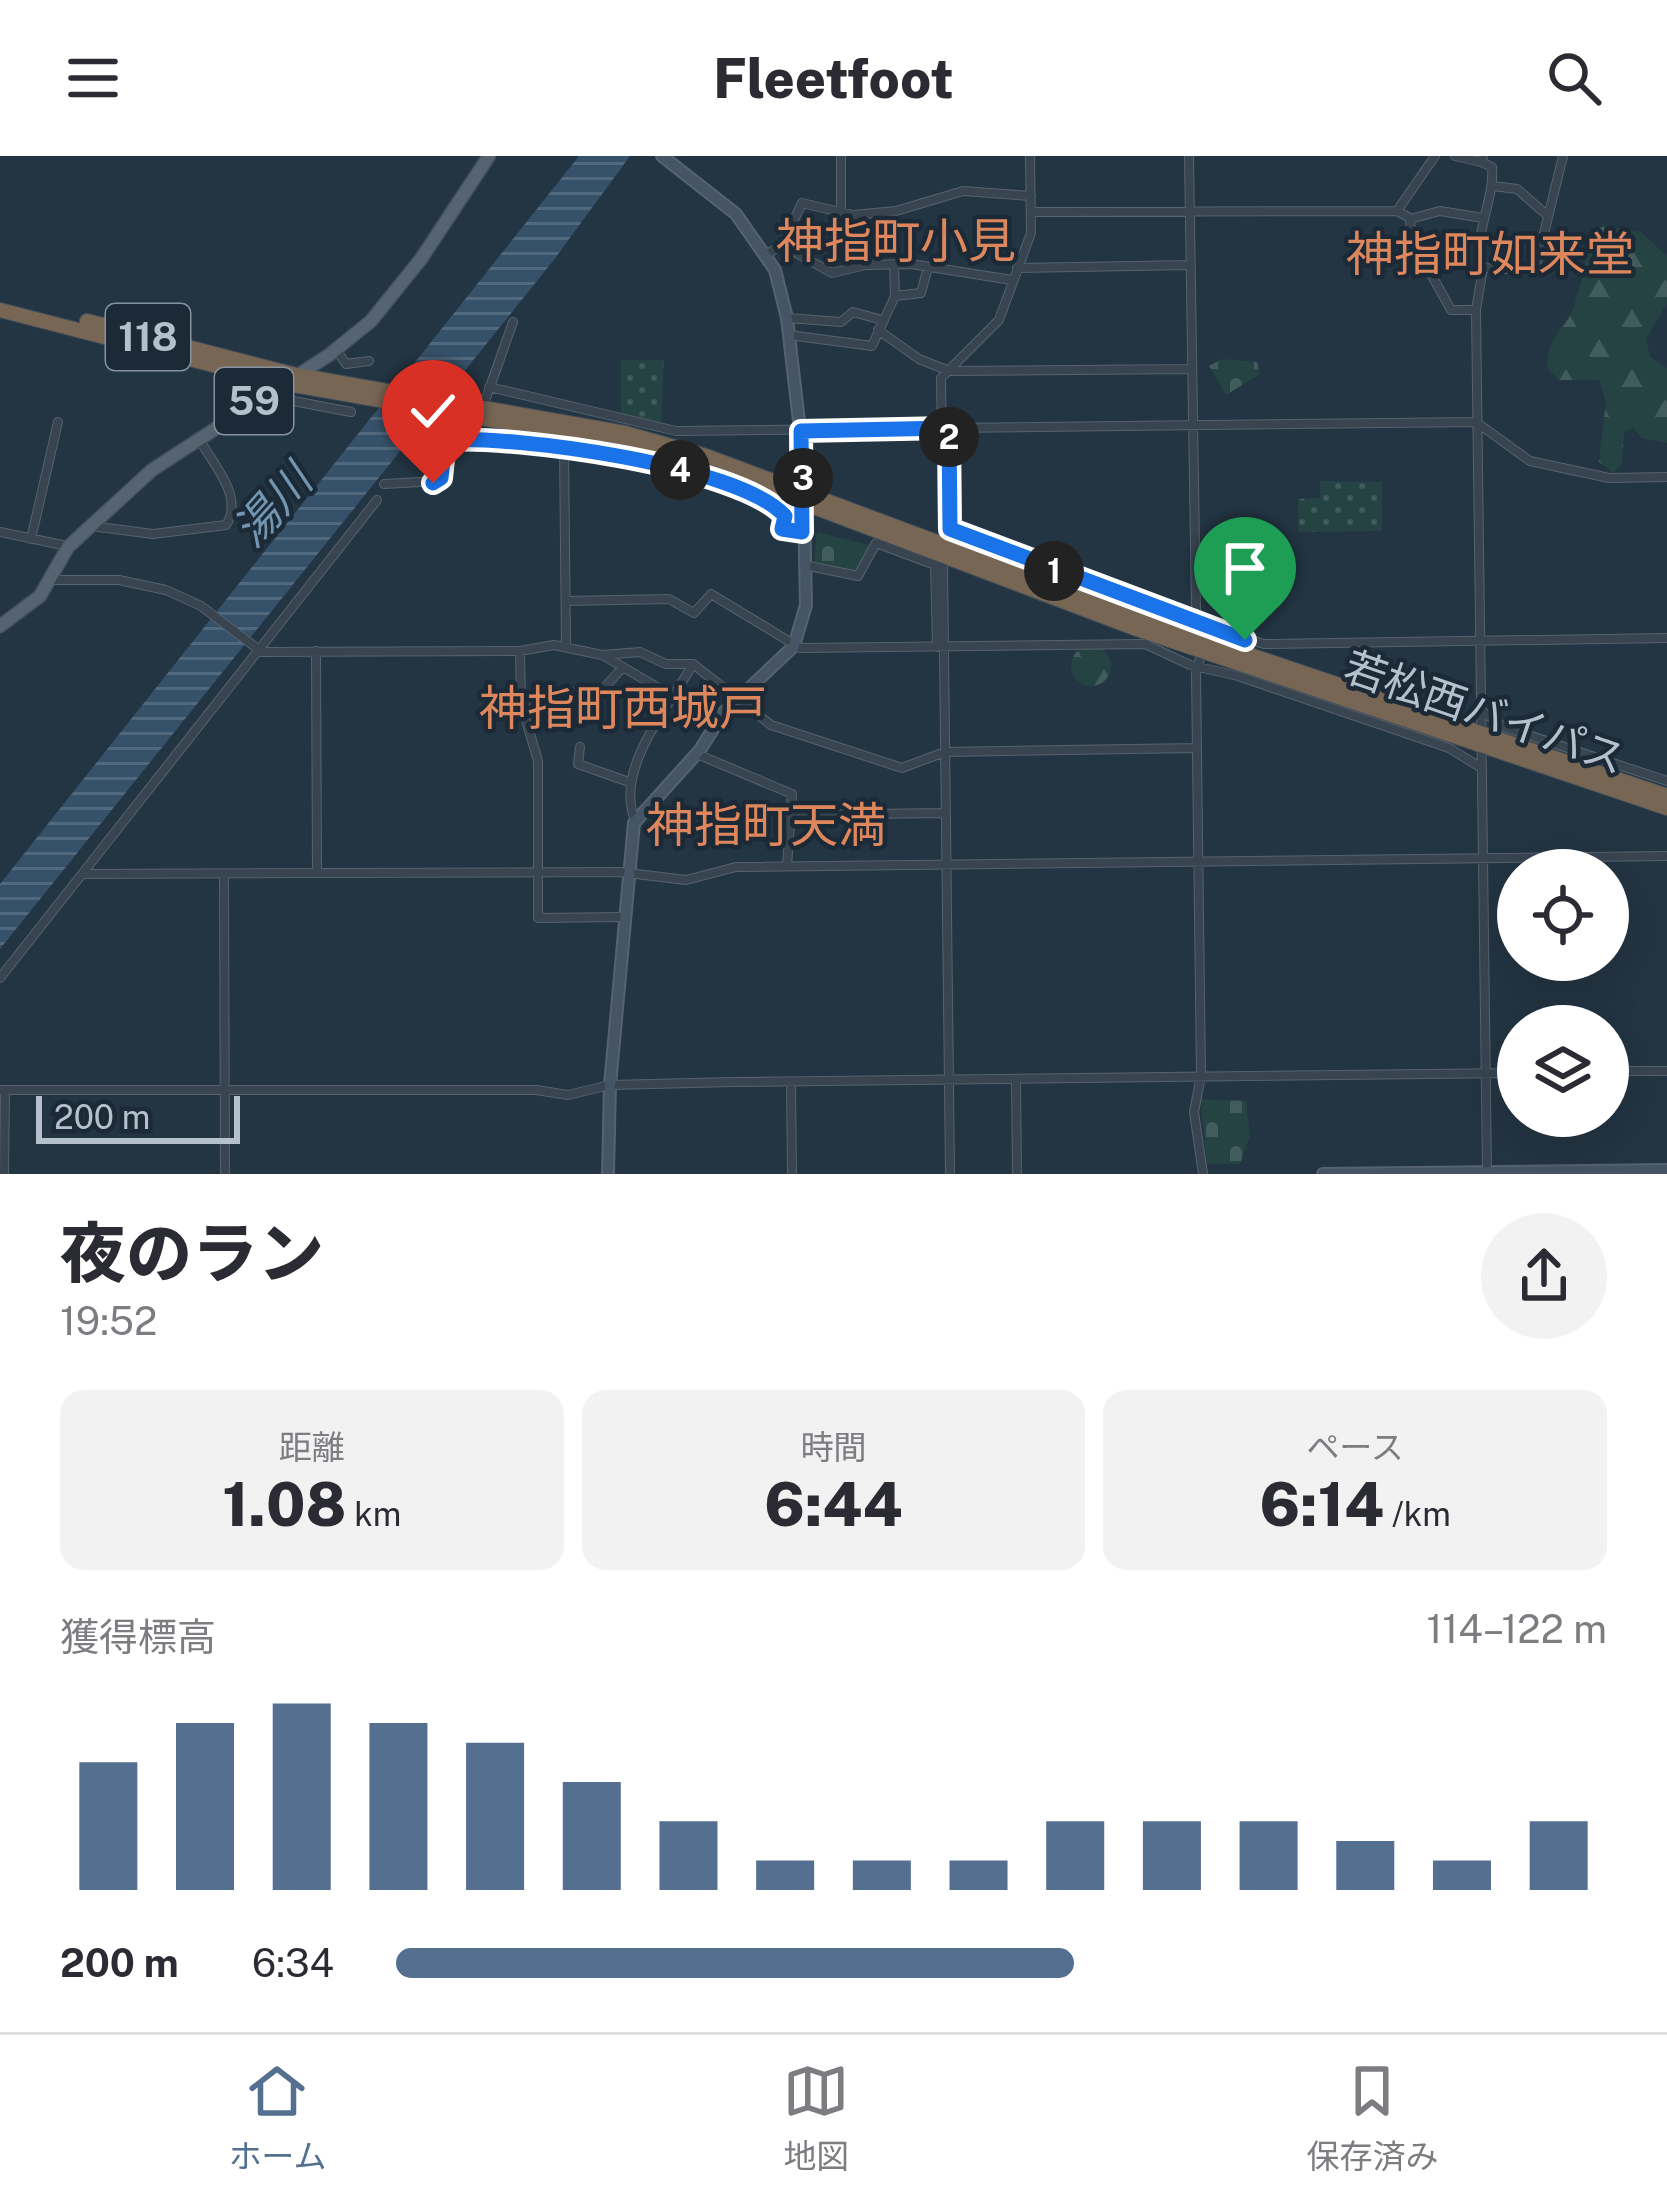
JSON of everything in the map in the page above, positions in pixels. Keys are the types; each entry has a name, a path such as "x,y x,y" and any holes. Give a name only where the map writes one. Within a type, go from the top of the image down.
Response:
{"highway":[{"name":"118","path":"0,301 289,380 331,381 365,391"},
{"name":"118","path":"0,310 249,375 365,391"},
{"path":"249,375 257,387 251,403"},
{"name":"若松西バイパス","path":"365,391 623,443 802,493 1202,651 1667,796"},
{"name":"若松西バイパス","path":"943,548 1667,808"}],"main road":[{"name":"59","path":"0,626 52,580 68,547 90,526 198,437 333,352 371,321 409,275 489,156"},
{"path":"608,1174 610,1085 635,820 697,754 737,700 794,646 806,611 801,431 787,318 767,254 736,214 662,156"},
{"path":"331,381 326,369 333,352"},
{"path":"1323,1174 1667,1170"}],"street":[{"path":"841,156 842,214"},
{"path":"950,1174 941,378 997,324 1030,233 1030,156"},
{"path":"1189,156 1196,618 1190,634"},
{"path":"1397,211 1435,156"},
{"path":"1455,156 1482,159 1492,167 1493,186 1483,218 1479,250 1483,268 1476,310 1487,1173"},
{"path":"1483,268 1535,270 1563,156"},
{"path":"1493,186 1517,189 1548,216"},
{"path":"767,254 782,245 802,203 842,214 896,211 963,191 1031,196"},
{"path":"1031,212 1397,211 1410,219 1440,211 1483,218"},
{"path":"1410,219 1410,245 1451,310 1476,310"},
{"path":"782,245 832,273 894,264 1012,280"},
{"path":"789,335 869,347 895,296 894,264"},
{"path":"895,296 920,293 928,266"},
{"path":"1017,268 1191,266"},
{"path":"787,318 841,322 853,312 880,325 919,359 949,370 1192,369"},
{"path":"485,401 513,322"},
{"path":"333,352 344,363 369,361"},
{"path":"489,388 674,431 1476,422 1530,461 1609,478 1667,477"},
{"path":"251,403 265,414 293,401 351,412"},
{"path":"31,539 58,422"},
{"path":"480,439 481,428"},
{"path":"90,526 126,534 226,526 233,508 228,486 198,437"},
{"path":"384,484 438,481 445,440 563,447 631,458 720,483 775,505 785,516 782,529 802,532"},
{"path":"563,447 566,646"},
{"path":"0,978 377,500"},
{"path":"0,532 68,547"},
{"path":"804,565 858,576 876,543 943,548 1196,618 1264,644 1667,638"},
{"path":"52,580 119,580 166,590 201,606 256,650 520,651 566,646 602,655 640,652 665,664 693,664 790,734 826,741 886,765 907,768 944,752 1197,748"},
{"path":"566,601 669,599 694,613 711,593 794,646 1145,644 1197,667 1238,676 1449,748 1480,767"},
{"path":"316,651 317,872"},
{"path":"520,651 521,704 538,761 538,918 625,917"},
{"path":"1202,651 1197,667 1201,1076 1194,1112 1203,1174"},
{"path":"602,655 674,697"},
{"path":"635,820 629,782 649,733 693,664"},
{"path":"521,704 561,702 573,692 597,696 622,668"},
{"path":"1480,710 1510,729 1667,781"},
{"path":"580,747 578,764 629,782"},
{"path":"697,754 758,783 790,790 787,866"},
{"path":"790,815 945,813"},
{"path":"83,874 537,872 686,880 736,867 1667,856"},
{"path":"224,874 225,1174"},
{"path":"1629,1071 1667,1070"},
{"path":"4,1174 2,1090 536,1090 568,1095 610,1085 1497,1073"},
{"path":"1016,1079 1017,1174"},
{"path":"791,1083 792,1174"}],"green space":[{"path":"1604,226 1641,232 1667,256 1667,303 1646,339 1650,357 1667,368 1667,443 1642,438 1633,428 1624,432 1622,464 1613,473 1599,462 1606,401 1599,380 1559,380 1547,368 1553,340 1576,300 1590,233"},
{"path":"1222,359 1257,362 1260,374 1226,395 1209,366"},
{"path":"621,360 664,360 661,426 621,413"},
{"path":"1320,481 1382,482 1382,531 1298,532 1298,499 1320,498"},
{"path":"817,532 869,545 859,572 814,563"},
{"path":"1091,646 1105,652 1111,666 1105,680 1091,686 1077,680 1071,666 1077,652"},
{"path":"1200,1099 1246,1101 1250,1136 1240,1164 1207,1164"}],"water":[{"path":"579,156 630,156 553,261 0,949 0,884"}],"district":[{"name":"神指町小見","path":"896,240"},
{"name":"神指町如来堂","path":"1490,253"},
{"name":"神指町西城戸","path":"623,707"},
{"name":"神指町天満","path":"766,824"}],"route":[{"path":"433,483 441,478 445,440 563,447 631,458 720,483 775,505 785,516 782,529 802,532 801,431 949,428 950,529 1245,640"}],"water label":[{"name":"湯川","path":"272,505"}]}
